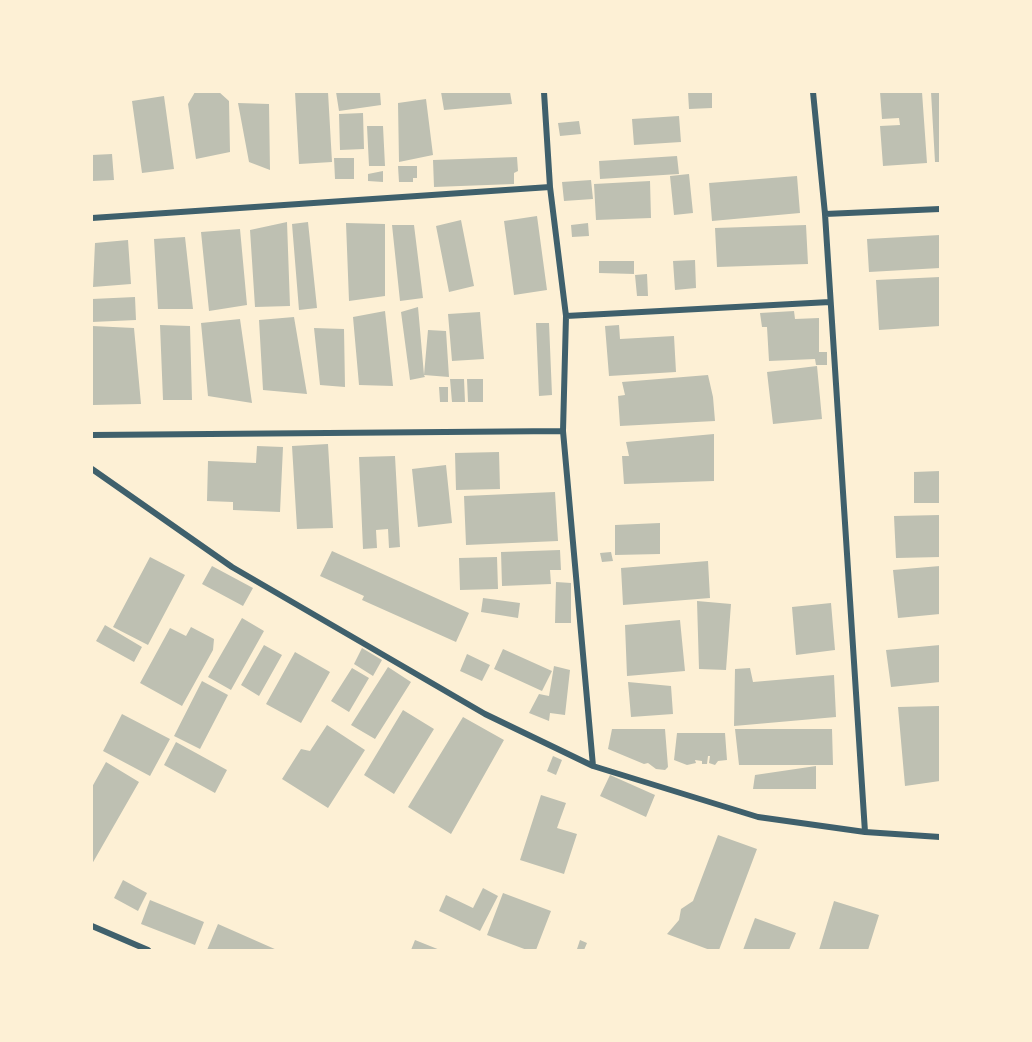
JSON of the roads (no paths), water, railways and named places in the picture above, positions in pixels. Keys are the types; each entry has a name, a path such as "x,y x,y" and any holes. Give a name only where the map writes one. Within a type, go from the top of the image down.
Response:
{"street":[{"path":"544,92 550,187 566,316 562,431 593,766"},
{"path":"813,92 825,214 865,832"},
{"path":"92,218 550,187"},
{"path":"825,214 940,209"},
{"path":"566,316 830,302"},
{"path":"92,435 562,431"},
{"path":"92,469 232,567 485,714 593,766 758,817 865,832 940,837"},
{"path":"92,926 148,951"}]}
